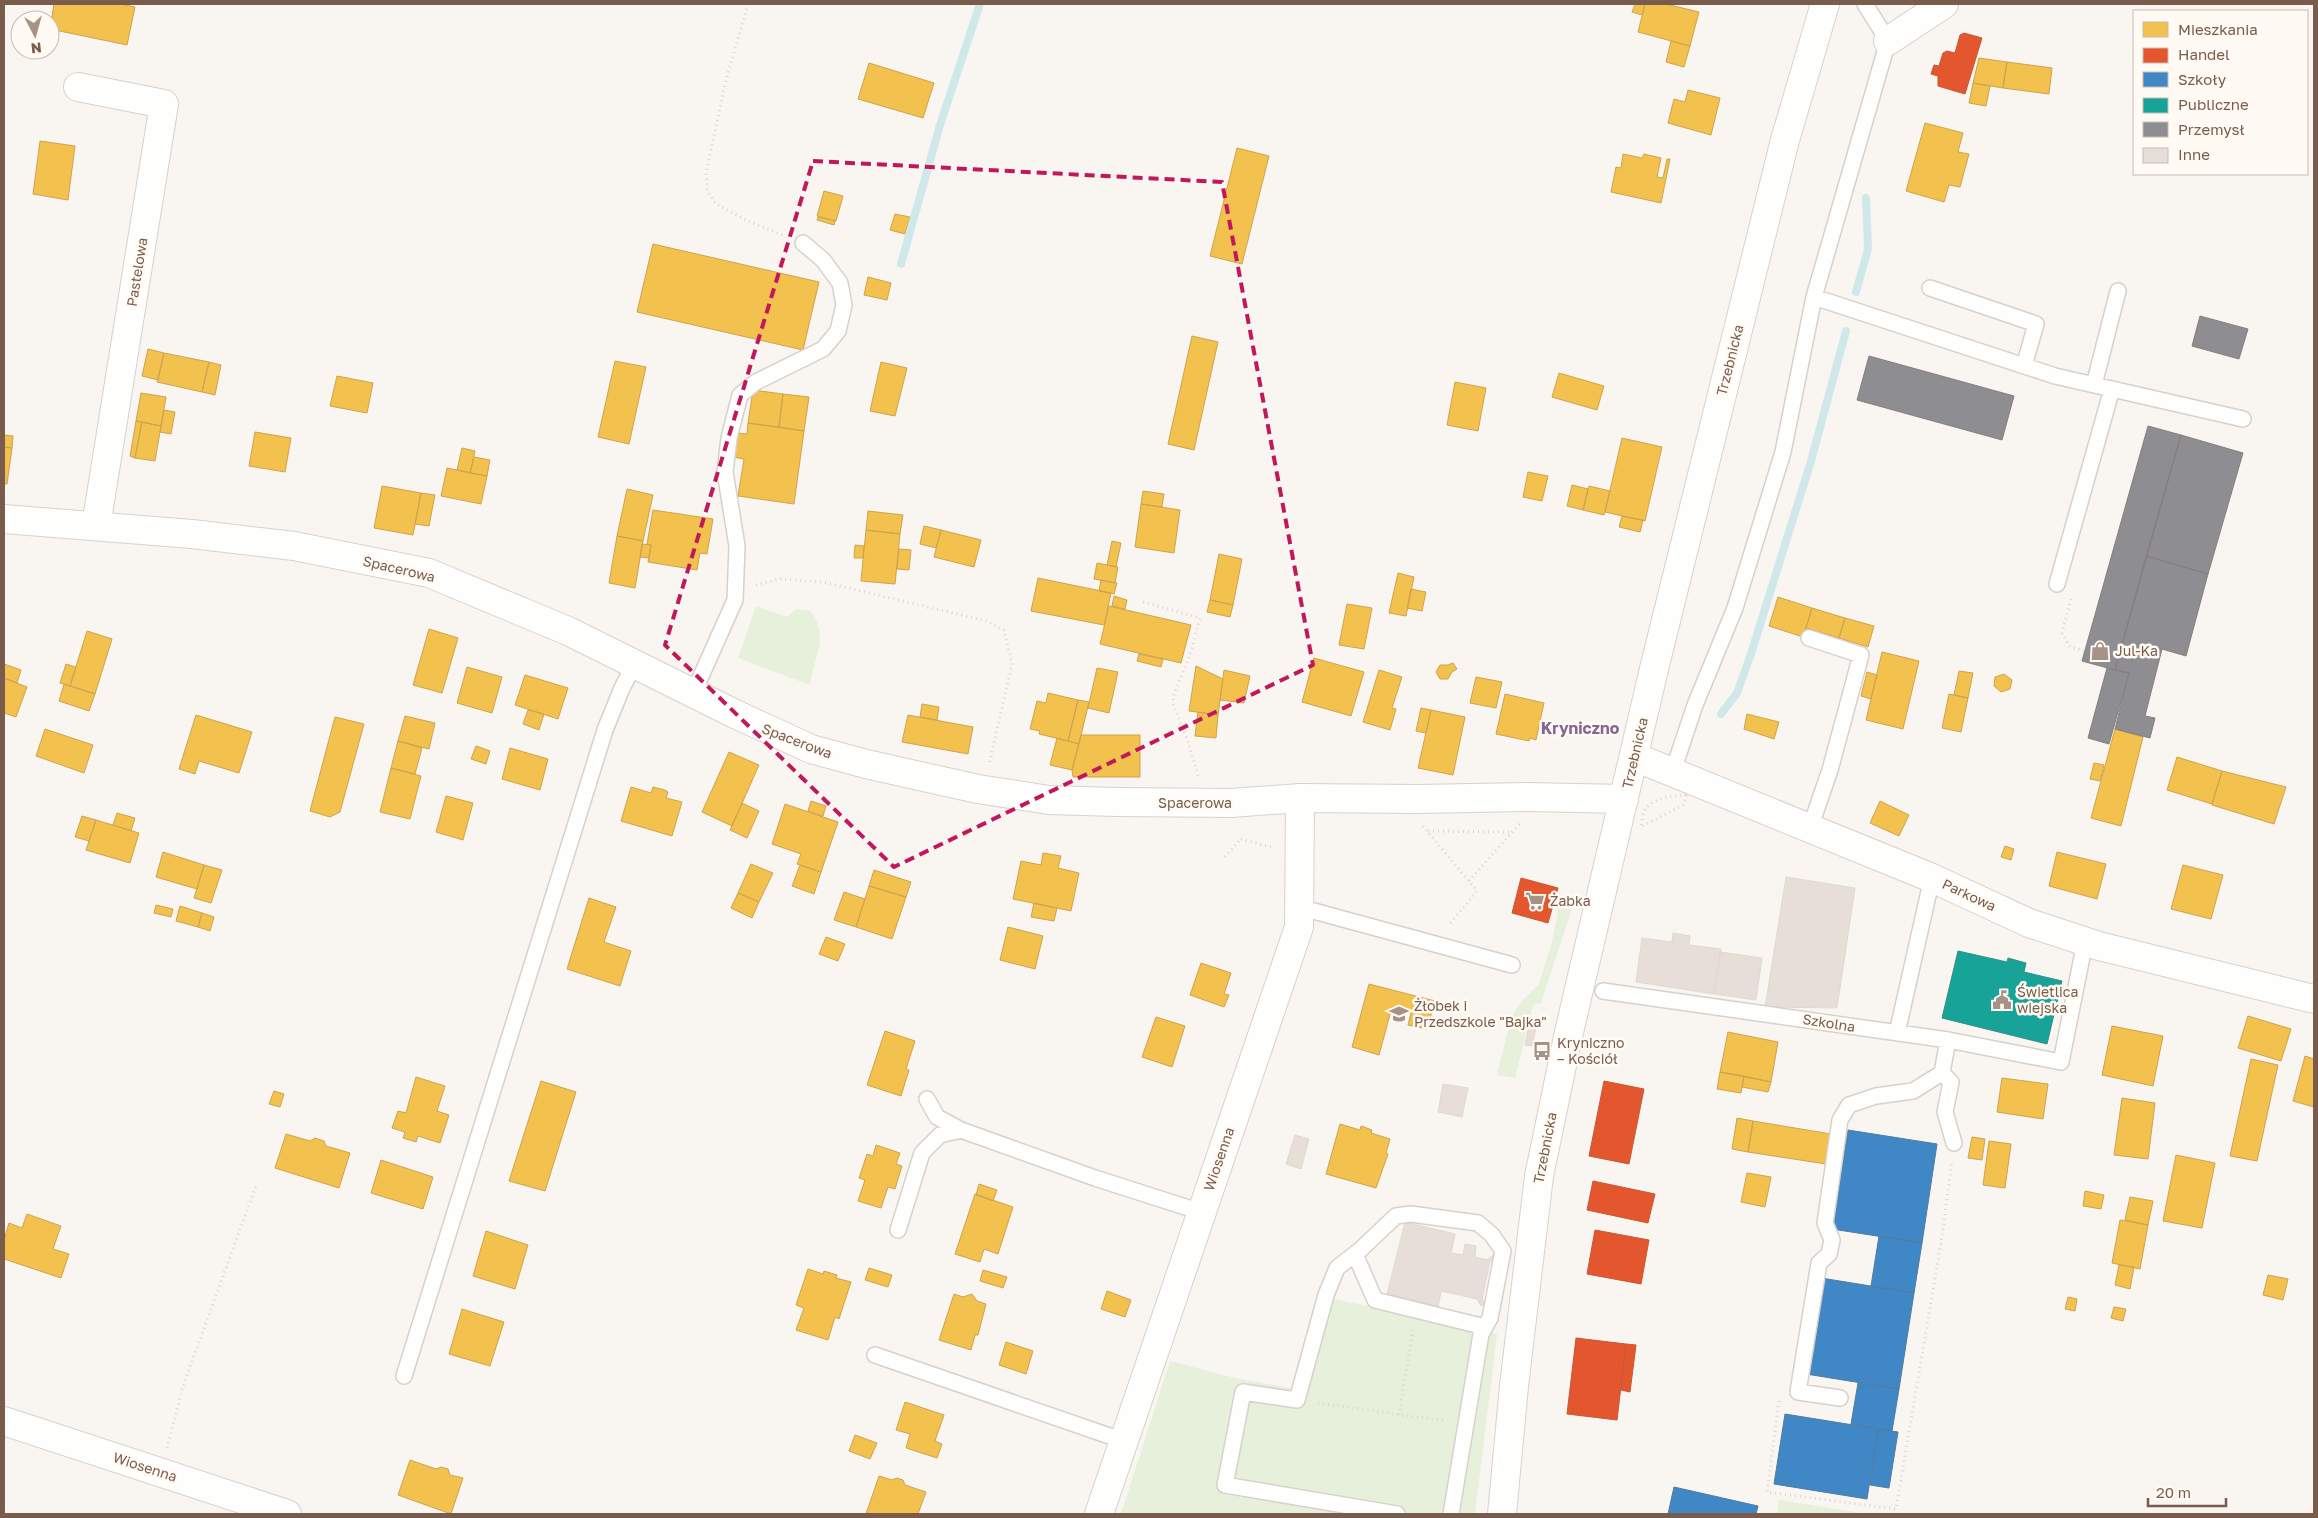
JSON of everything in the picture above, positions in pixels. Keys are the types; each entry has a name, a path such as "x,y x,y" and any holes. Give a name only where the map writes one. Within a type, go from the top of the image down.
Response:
{"street":[{"name":"Trzebnicka","path":"1502,1514 1514,1386 1539,1176 1577,997 1635,757 1654,669 1782,150 1825,4"},
{"path":"1888,41 1944,4"},
{"name":"Pastelowa","path":"78,87 164,104 96,526"},
{"name":"Spacerowa","path":"4,519 96,526 294,546 429,573 568,631 635,663 693,694 811,748 866,764 983,790 1049,800 1206,803 1300,798 1556,797 1624,800"},
{"name":"Parkowa","path":"1635,757 1932,878 2029,923 2085,942 2314,999"},
{"name":"Wiosenna","path":"1099,1514 1299,927 1300,798"},
{"name":"Wiosenna","path":"4,1420 287,1514"}],"lane":[{"path":"1673,771 1695,705 1735,608 1783,452 1814,297 1888,41 1867,6"},
{"path":"693,694 735,600 737,546 724,472 729,438 740,395 756,382 823,349 838,331 844,305 840,283 823,260 803,243"},
{"path":"1930,288 2036,324 2024,366"},
{"path":"2094,385 2118,292"},
{"path":"1814,297 2055,376 2242,420"},
{"path":"2056,584 2112,389"},
{"path":"1809,638 1861,655 1830,770 1810,828"},
{"path":"404,1376 605,730 622,688 635,663"},
{"path":"1897,1033 1932,878"},
{"path":"1299,907 1512,965"},
{"name":"Szkolna","path":"1603,991 1948,1040 2061,1062 2085,942"},
{"path":"1840,1398 1798,1392 1819,1264 1829,1254 1832,1240 1825,1223 1840,1120 1849,1105 1876,1096 1913,1091 1942,1073 1948,1040"},
{"path":"1942,1073 1951,1082 1945,1112 1954,1143"},
{"path":"927,1099 937,1117 961,1130 1095,1178 1201,1212"},
{"path":"898,1230 922,1153 940,1135 961,1130"},
{"path":"1397,1514 1225,1485 1243,1392 1297,1400 1326,1295 1337,1268 1396,1216 1411,1214 1478,1223 1492,1235 1503,1251 1490,1318 1481,1334 1451,1514"},
{"path":"1355,1254 1375,1300 1485,1327"},
{"path":"875,1355 1124,1441"}],"path":[{"path":"748,4 725,84 706,173 708,192 716,204 748,221 803,243"},
{"path":"735,600 755,586 780,579 823,582 986,621 1004,630 1012,664 983,790"},
{"path":"2072,596 2062,632 2070,647 2084,651"},
{"path":"1143,602 1200,618 1189,658 1173,696 1173,704 1188,741 1206,803"},
{"path":"1686,795 1683,805 1641,828 1644,811 1656,801 1671,796 1686,795"},
{"path":"1418,820 1476,891 1446,929"},
{"path":"1469,881 1523,820"},
{"path":"1427,831 1512,832"},
{"path":"1225,857 1241,839 1276,849"},
{"path":"1798,1392 1781,1388 1767,1492 1896,1509 1941,1243 1954,1143"},
{"path":"158,1471 183,1386 257,1183"},
{"path":"1399,1415 1416,1310"},
{"path":"1297,1400 1466,1424"}],"highlighted area":[{"path":"813,161 1222,182 1313,665 894,867 665,645"}],"green space":[{"path":"756,606 787,617 796,609 810,611 816,620 820,638 810,685 738,658"},
{"path":"1559,905 1572,909 1541,1003 1533,1005 1515,1078 1497,1075 1512,1015 1522,1001 1539,984 1552,942"},
{"path":"1334,1299 1497,1334 1475,1514 1121,1514 1170,1361 1235,1378 1306,1391"},
{"path":"1779,1500 1868,1514 1777,1514"}],"building: Mieszkania":[{"path":"54,4 121,4 135,7 127,45 60,31 60,10 53,10"},
{"path":"1635,4 1645,4 1642,15 1632,12"},
{"path":"1645,4 1666,4 1699,12 1690,46 1638,32"},
{"path":"1671,41 1690,46 1684,67 1666,62"},
{"path":"1979,58 2007,62 2003,88 1973,83"},
{"path":"2007,62 2052,68 2049,94 2003,88"},
{"path":"869,63 934,83 923,118 858,99"},
{"path":"1973,83 1990,86 1986,106 1969,103"},
{"path":"1688,90 1720,98 1711,135 1668,123 1674,99 1685,102"},
{"path":"1925,123 1963,133 1958,152 1969,154 1960,187 1949,185 1944,202 1906,191"},
{"path":"40,141 75,146 68,200 33,194"},
{"path":"1237,148 1269,156 1242,264 1210,256"},
{"path":"1623,154 1642,158 1644,154 1661,158 1657,177 1663,178 1667,159 1670,159 1661,203 1611,192 1616,167 1621,168"},
{"path":"824,191 843,196 836,221 817,216"},
{"path":"895,214 910,217 905,234 890,230"},
{"path":"818,217 835,221 834,225 817,220"},
{"path":"653,244 819,282 803,350 637,312"},
{"path":"868,277 891,283 887,300 864,295"},
{"path":"1192,336 1218,342 1194,450 1168,444"},
{"path":"148,349 164,353 158,380 142,376"},
{"path":"164,353 209,362 202,392 157,382"},
{"path":"615,361 646,367 629,444 598,437"},
{"path":"209,362 221,365 215,395 202,392"},
{"path":"881,362 907,368 895,416 870,411"},
{"path":"1559,373 1604,386 1597,410 1552,397"},
{"path":"337,376 373,383 367,413 330,406"},
{"path":"1455,382 1486,388 1478,431 1447,425"},
{"path":"753,390 783,394 779,427 748,423"},
{"path":"141,393 166,397 161,426 136,421"},
{"path":"783,394 809,397 804,431 779,427"},
{"path":"164,410 175,412 171,434 160,432"},
{"path":"136,421 142,422 135,458 130,456"},
{"path":"142,422 161,426 155,461 135,458"},
{"path":"748,423 804,431 794,504 738,496 744,459 733,457 737,433 747,434"},
{"path":"255,432 291,438 285,472 249,466"},
{"path":"4,435 13,436 12,448 4,447"},
{"path":"1622,438 1662,447 1645,521 1605,512"},
{"path":"4,447 12,448 7,484 4,484"},
{"path":"462,448 475,451 470,473 457,470"},
{"path":"474,457 490,460 487,476 470,473"},
{"path":"447,468 487,476 481,504 441,496"},
{"path":"1528,472 1548,476 1542,501 1523,497"},
{"path":"1572,485 1588,489 1583,510 1567,506"},
{"path":"382,486 421,493 413,535 374,528"},
{"path":"1589,486 1610,491 1604,515 1583,510"},
{"path":"627,489 653,495 643,541 617,536"},
{"path":"1143,491 1164,494 1162,507 1141,504"},
{"path":"421,493 435,495 429,526 415,524"},
{"path":"1141,504 1180,510 1174,553 1135,547"},
{"path":"653,510 713,519 707,554 700,553 697,570 648,562 651,545 647,544"},
{"path":"868,511 903,515 900,534 866,530"},
{"path":"1622,516 1643,520 1640,532 1619,527"},
{"path":"924,526 941,530 936,548 920,544"},
{"path":"866,530 900,534 895,584 861,581"},
{"path":"941,530 981,540 974,567 934,557"},
{"path":"617,536 643,541 635,588 609,583"},
{"path":"1112,541 1121,543 1116,567 1107,565"},
{"path":"642,544 651,545 649,558 640,557"},
{"path":"855,545 864,546 863,558 854,558"},
{"path":"899,549 911,550 909,570 897,569"},
{"path":"1219,554 1242,559 1233,605 1210,600"},
{"path":"1097,563 1118,567 1115,583 1094,579"},
{"path":"1398,573 1414,577 1406,616 1389,613"},
{"path":"1038,578 1111,593 1104,625 1031,611"},
{"path":"1101,580 1117,583 1114,594 1099,591"},
{"path":"1411,589 1426,592 1422,611 1407,608"},
{"path":"1114,596 1127,600 1125,609 1112,606"},
{"path":"1778,597 1812,608 1803,637 1769,626"},
{"path":"1210,600 1233,605 1230,617 1207,612"},
{"path":"1347,604 1372,608 1364,649 1339,645"},
{"path":"1109,606 1191,625 1181,663 1100,644"},
{"path":"1812,608 1845,618 1839,638 1806,628"},
{"path":"1845,618 1874,626 1868,647 1839,638"},
{"path":"429,629 458,638 442,693 413,685"},
{"path":"87,631 112,639 95,694 70,686"},
{"path":"1882,652 1919,661 1903,729 1866,720"},
{"path":"1139,654 1163,659 1161,667 1137,661"},
{"path":"1314,658 1364,672 1351,716 1302,702"},
{"path":"1453,663 1457,669 1452,672 1448,679 1440,679 1436,672 1440,665"},
{"path":"4,664 21,670 17,683 4,678"},
{"path":"66,664 76,667 70,686 60,683"},
{"path":"1196,666 1223,679 1218,715 1189,711"},
{"path":"467,667 502,677 492,713 457,703"},
{"path":"1097,668 1118,672 1109,713 1088,708"},
{"path":"1224,670 1250,676 1244,703 1220,700"},
{"path":"1379,670 1402,677 1392,708 1396,709 1390,730 1363,722"},
{"path":"1959,671 1973,673 1968,698 1954,695"},
{"path":"1867,672 1877,675 1871,699 1861,696"},
{"path":"2004,674 2012,680 2010,689 2001,692 1994,686 1995,677"},
{"path":"525,675 568,688 558,719 515,705"},
{"path":"1476,677 1502,682 1496,708 1470,703"},
{"path":"4,678 27,687 16,717 4,713"},
{"path":"64,684 95,694 89,711 59,701"},
{"path":"1048,693 1078,700 1068,741 1039,734 1040,731 1030,729 1037,701 1046,703"},
{"path":"1505,694 1544,703 1536,740 1530,738 1529,741 1496,734"},
{"path":"1949,694 1968,698 1961,732 1942,728"},
{"path":"1078,700 1089,702 1079,744 1068,741"},
{"path":"922,704 939,707 937,720 920,717"},
{"path":"1421,708 1431,710 1426,733 1416,731"},
{"path":"528,710 544,714 539,730 523,724"},
{"path":"1431,710 1465,717 1453,775 1418,768"},
{"path":"1198,712 1218,715 1216,738 1195,736"},
{"path":"1747,714 1779,722 1774,739 1744,729"},
{"path":"196,715 252,732 239,773 199,761 195,774 179,769"},
{"path":"908,715 973,727 968,754 902,742"},
{"path":"405,716 435,723 429,749 398,741"},
{"path":"335,717 364,724 340,812 330,817 310,811"},
{"path":"45,729 93,745 84,773 36,756"},
{"path":"2115,729 2143,737 2121,826 2091,818"},
{"path":"1081,735 1140,735 1140,777 1073,777 1072,770"},
{"path":"1057,738 1079,744 1072,770 1050,765"},
{"path":"398,741 422,748 415,774 391,768"},
{"path":"476,746 490,751 486,764 471,759"},
{"path":"510,748 548,759 540,790 502,779"},
{"path":"729,752 759,765 732,826 702,812"},
{"path":"2177,757 2222,771 2212,804 2167,790"},
{"path":"2094,763 2104,765 2100,781 2090,779"},
{"path":"391,768 421,776 410,819 380,812"},
{"path":"2222,771 2286,787 2274,824 2212,805"},
{"path":"631,787 651,793 653,787 665,790 668,792 666,798 682,802 672,836 621,821"},
{"path":"446,796 473,803 463,840 436,832"},
{"path":"811,801 826,806 823,816 808,811"},
{"path":"1880,801 1909,815 1899,836 1870,823"},
{"path":"742,803 759,811 747,838 730,830"},
{"path":"785,804 838,822 821,872 797,864 801,854 772,844"},
{"path":"117,813 135,818 131,831 113,825"},
{"path":"82,816 96,820 89,841 75,837"},
{"path":"96,820 139,833 130,863 86,850"},
{"path":"2005,846 2014,849 2011,860 2001,857"},
{"path":"163,852 204,865 197,889 156,877"},
{"path":"2057,852 2106,864 2097,899 2049,886"},
{"path":"1043,853 1061,856 1058,868 1079,873 1071,911 1013,899 1021,861 1041,865"},
{"path":"751,864 773,873 759,902 738,893"},
{"path":"204,865 222,870 211,903 194,898"},
{"path":"800,865 821,872 814,894 792,886"},
{"path":"2183,865 2223,875 2211,919 2171,909"},
{"path":"874,870 911,882 906,897 869,886"},
{"path":"869,886 906,897 892,939 856,927"},
{"path":"844,892 865,899 856,927 834,920"},
{"path":"738,893 759,902 752,918 731,908"},
{"path":"589,898 616,907 604,942 631,951 620,986 567,969"},
{"path":"1034,903 1057,908 1054,921 1031,917"},
{"path":"156,905 173,909 171,917 154,913"},
{"path":"180,906 202,913 198,927 176,921"},
{"path":"202,913 214,917 210,931 198,927"},
{"path":"1008,927 1043,936 1035,969 1000,960"},
{"path":"826,937 845,944 838,961 819,954"},
{"path":"1201,963 1231,973 1224,994 1229,995 1224,1007 1190,995"},
{"path":"1369,984 1435,1001 1427,1029 1408,1025 1411,1013 1392,1007 1379,1055 1352,1047"},
{"path":"2248,1016 2291,1029 2281,1061 2238,1048"},
{"path":"1156,1017 1185,1026 1172,1067 1142,1057"},
{"path":"2112,1026 2163,1036 2153,1086 2102,1075"},
{"path":"885,1031 915,1041 906,1069 909,1070 901,1096 867,1085"},
{"path":"1728,1032 1778,1042 1771,1082 1720,1072"},
{"path":"2305,1056 2314,1059 2314,1107 2293,1101"},
{"path":"2251,1059 2278,1065 2257,1161 2230,1156"},
{"path":"1720,1072 1744,1076 1741,1093 1717,1089"},
{"path":"1744,1076 1771,1082 1768,1092 1742,1087"},
{"path":"416,1077 445,1086 437,1111 449,1115 440,1143 418,1136 416,1142 403,1138 405,1132 392,1128 398,1111 406,1113"},
{"path":"2002,1078 2048,1084 2043,1119 1997,1112"},
{"path":"541,1081 576,1092 545,1191 509,1181"},
{"path":"274,1091 284,1094 280,1107 269,1104"},
{"path":"2122,1098 2155,1103 2148,1159 2114,1155"},
{"path":"1737,1118 1753,1121 1748,1152 1732,1149"},
{"path":"1753,1121 1831,1134 1826,1164 1748,1152"},
{"path":"1340,1124 1360,1130 1361,1126 1372,1130 1371,1133 1390,1139 1386,1153 1388,1154 1376,1188 1326,1174"},
{"path":"286,1134 310,1141 315,1138 324,1141 326,1146 350,1153 339,1188 275,1168"},
{"path":"1972,1137 1985,1139 1982,1160 1968,1158"},
{"path":"1989,1141 2011,1144 2005,1188 1983,1185"},
{"path":"876,1145 900,1153 896,1164 902,1166 895,1189 888,1187 881,1208 858,1201 865,1180 859,1178 867,1154 873,1156"},
{"path":"2176,1155 2215,1163 2202,1228 2163,1221"},
{"path":"381,1160 433,1177 423,1209 371,1193"},
{"path":"1747,1173 1771,1177 1765,1207 1741,1202"},
{"path":"979,1184 997,1190 993,1201 976,1195"},
{"path":"2085,1191 2104,1195 2101,1209 2083,1206"},
{"path":"975,1194 1013,1207 998,1254 984,1249 980,1262 955,1254"},
{"path":"2130,1197 2153,1201 2148,1225 2125,1220"},
{"path":"27,1214 61,1226 53,1249 69,1254 61,1278 4,1259 4,1240 9,1223 22,1228"},
{"path":"2120,1220 2148,1225 2140,1269 2112,1263"},
{"path":"486,1231 528,1245 515,1289 473,1276"},
{"path":"2119,1265 2134,1267 2130,1289 2115,1285"},
{"path":"869,1268 892,1275 888,1287 865,1280"},
{"path":"808,1269 823,1274 824,1271 837,1275 836,1278 851,1282 839,1319 835,1317 828,1340 796,1330 804,1308 796,1305"},
{"path":"983,1270 1007,1277 1003,1288 980,1281"},
{"path":"2268,1275 2288,1279 2283,1300 2263,1295"},
{"path":"1107,1291 1131,1300 1125,1317 1101,1309"},
{"path":"954,1294 963,1297 972,1294 977,1301 986,1304 978,1335 975,1335 971,1350 939,1340"},
{"path":"2068,1297 2077,1299 2075,1311 2065,1309"},
{"path":"2114,1307 2126,1309 2123,1321 2111,1318"},
{"path":"462,1309 504,1322 490,1366 449,1354"},
{"path":"1006,1342 1033,1351 1026,1374 999,1365"},
{"path":"905,1402 944,1415 935,1441 942,1444 937,1458 906,1448 910,1434 896,1430"},
{"path":"855,1435 877,1443 870,1459 849,1451"},
{"path":"410,1460 436,1469 441,1467 448,1469 450,1475 463,1478 451,1514 398,1495"},
{"path":"879,1476 892,1480 897,1478 903,1480 905,1485 926,1492 918,1514 866,1514"}],"building: Handel":[{"path":"1964,33 1982,38 1965,94 1938,86 1938,76 1931,74 1934,65 1939,66 1943,53 1947,51 1955,53 1960,35"},
{"path":"1521,878 1558,888 1548,923 1512,913"},
{"path":"1604,1081 1644,1089 1629,1164 1589,1156"},
{"path":"1593,1181 1655,1194 1648,1223 1587,1210"},
{"path":"1595,1230 1649,1240 1641,1284 1587,1274"},
{"path":"1576,1338 1626,1344 1617,1420 1567,1414"},
{"path":"1626,1344 1636,1345 1630,1392 1621,1390"}],"building: Szkoły":[{"path":"1848,1130 1937,1144 1922,1243 1832,1229"},
{"path":"1879,1236 1922,1243 1914,1293 1871,1286"},
{"path":"1821,1278 1914,1293 1899,1389 1806,1374"},
{"path":"1858,1383 1899,1389 1892,1431 1851,1424"},
{"path":"1785,1414 1878,1429 1867,1499 1774,1484"},
{"path":"1878,1429 1898,1432 1889,1488 1870,1485"},
{"path":"1674,1487 1758,1506 1756,1514 1668,1514"}],"building: Publiczne":[{"name":"Świetlica wiejska","path":"1958,951 2007,962 2008,958 2026,963 2024,972 2062,981 2047,1044 1942,1018"}],"building: Przemysł":[{"path":"2200,316 2248,329 2239,359 2192,346"},
{"path":"1869,356 2014,396 2002,440 1857,400"},
{"path":"2148,426 2181,435 2115,670 2082,661"},
{"path":"2181,435 2243,453 2208,574 2146,556"},
{"path":"2146,556 2208,574 2186,656 2162,649 2145,716 2155,718 2150,738 2115,729 2129,673 2115,670"},
{"path":"2107,668 2129,673 2109,744 2088,738"}],"building: Inne":[{"path":"1786,877 1855,888 1837,1008 1765,1007"},
{"path":"1673,933 1690,936 1689,945 1721,949 1714,994 1636,982 1642,938 1672,942"},
{"path":"1720,952 1762,958 1756,1000 1714,994"},
{"path":"1529,1026 1536,1027 1532,1046 1525,1045"},
{"path":"1443,1084 1468,1088 1462,1117 1438,1112"},
{"path":"1295,1135 1309,1139 1301,1169 1286,1164"},
{"path":"1405,1222 1455,1234 1451,1253 1463,1255 1465,1244 1476,1246 1475,1257 1487,1260 1493,1255 1495,1258 1490,1262 1482,1299 1485,1304 1481,1306 1477,1299 1441,1291 1438,1307 1387,1294"}],"waterway":[{"path":"901,264 940,125 980,4"},
{"path":"1856,292 1868,249 1866,198"},
{"path":"1721,714 1737,693 1751,654 1811,461 1846,331"}],"place":[{"name":"Jul-Ka","path":"2100,651"},
{"name":"Żabka","path":"1535,901"},
{"name":"Świetlica wiejska","path":"2002,1000"},
{"name":"Żłobek i Przedszkole \"Bajka\"","path":"1399,1014"},
{"name":"Kryniczno – Kościół","path":"1542,1051"}],"district":[{"name":"Kryniczno","path":"1580,728"}]}
